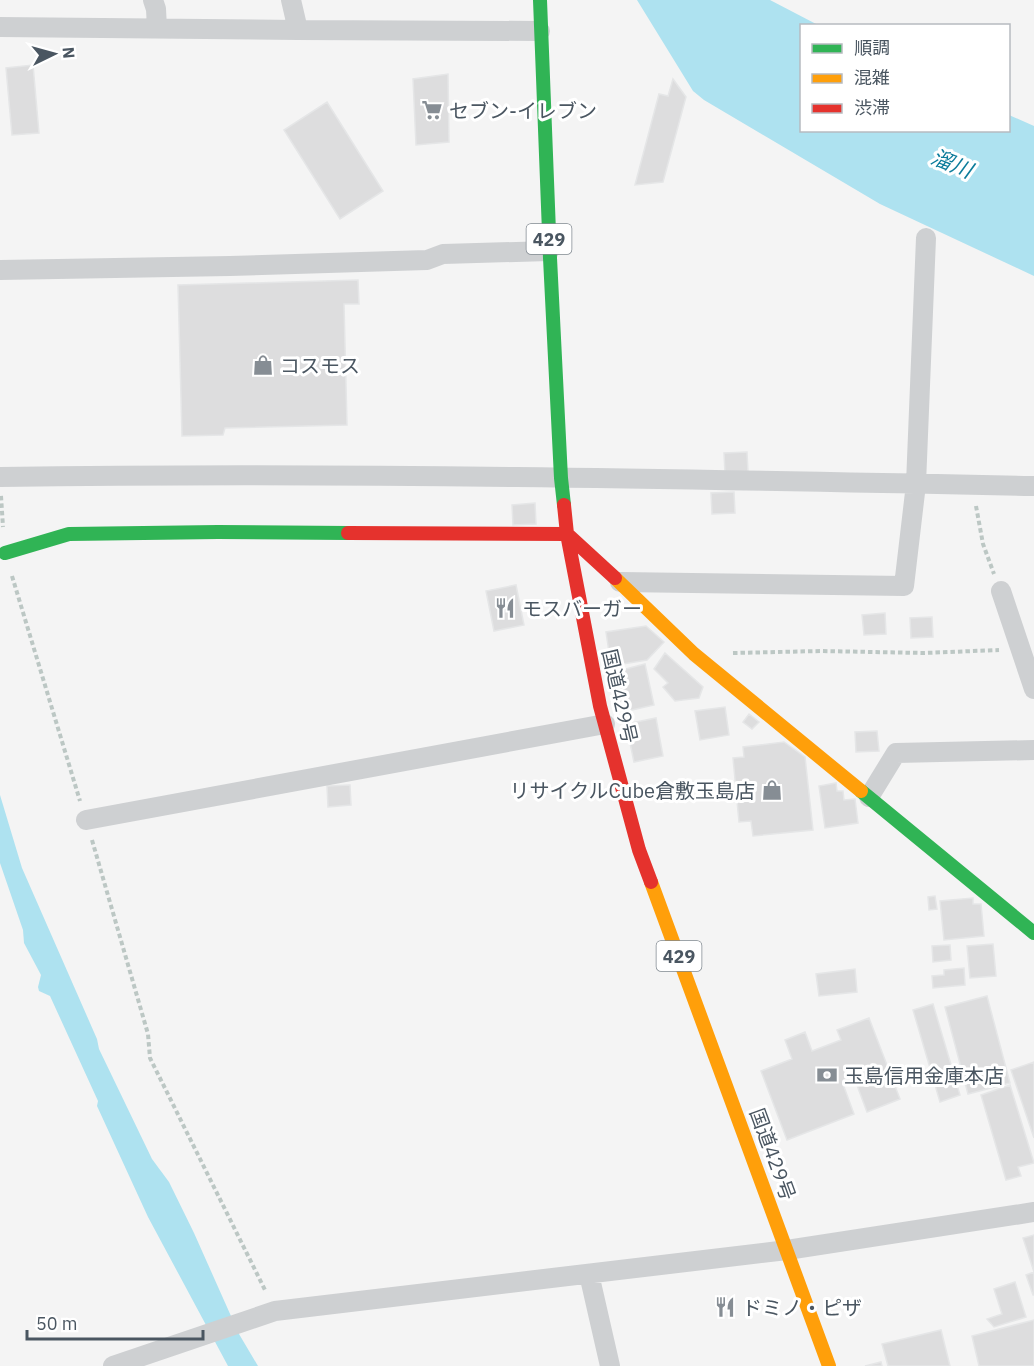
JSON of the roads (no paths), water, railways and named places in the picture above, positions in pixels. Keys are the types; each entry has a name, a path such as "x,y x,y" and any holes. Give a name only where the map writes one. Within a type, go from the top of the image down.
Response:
{"main road":[{"name":"国道429号","path":"540,0 549,251 561,478 567,534 600,705 639,850 829,1366"},
{"path":"5,553 69,534 218,532 567,534 694,654 1034,933"}],"street":[{"path":"153,0 157,28"},
{"path":"291,0 298,30"},
{"path":"0,27 540,31"},
{"path":"620,582 904,586 916,484 926,238"},
{"path":"0,270 427,260 443,254 549,251"},
{"path":"0,477 164,474 1034,486"},
{"path":"1001,591 1034,689"},
{"path":"86,820 605,724"},
{"path":"869,797 896,753 1034,750"},
{"path":"113,1366 275,1311 787,1250 1034,1212"},
{"path":"589,1274 610,1366"}],"water":[{"name":"溜川","path":"637,0 770,0 816,24 800,24 800,132 1010,132 1010,115 1034,126 1034,276 880,204 704,100 693,91"},
{"path":"0,795 22,868 97,1039 99,1049 152,1159 169,1182 239,1334 258,1366 228,1366 148,1217 50,996 39,991 41,975 24,943 23,930 0,863"}],"place":[{"name":"セブン-イレブン","path":"432,110"},
{"name":"コスモス","path":"263,365"},
{"name":"モスバーガー","path":"505,608"},
{"name":"リサイクルCube倉敷玉島店","path":"772,790"},
{"name":"玉島信用金庫本店","path":"827,1075"},
{"name":"ドミノ・ピザ","path":"725,1307"}]}
